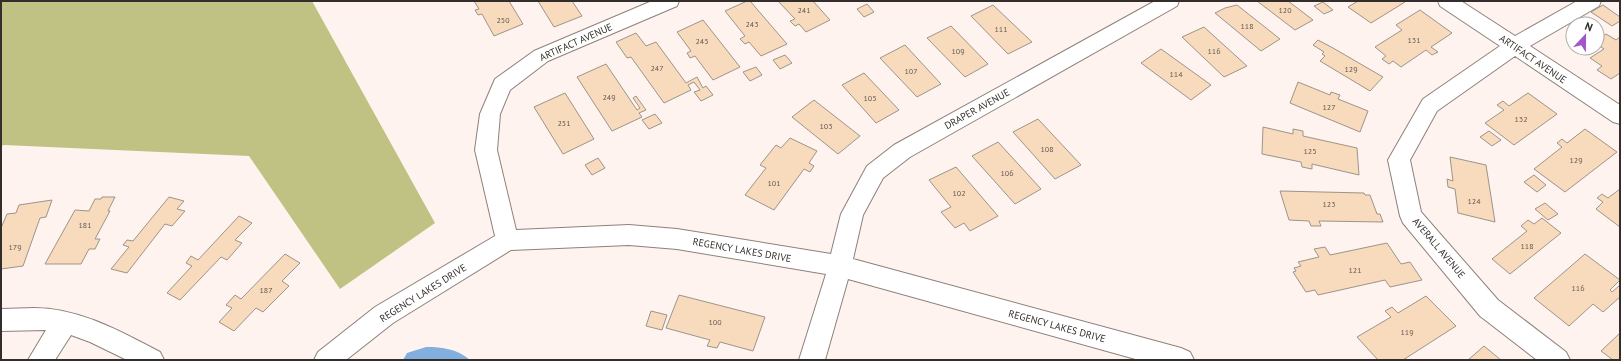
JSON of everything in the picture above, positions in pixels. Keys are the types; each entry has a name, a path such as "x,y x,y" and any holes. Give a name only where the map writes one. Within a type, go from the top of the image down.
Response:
{"street":[{"name":"ARTIFACT AVENUE","path":"508,240 486,150 490,114 502,84 541,56 670,1"},
{"name":"DRAPER AVENUE","path":"812,360 840,266 852,214 875,172 902,151 1170,1"},
{"name":"ARTIFACT AVENUE","path":"1447,1 1620,116"},
{"name":"AVERALL AVENUE","path":"1556,360 1489,308 1411,216 1399,160 1430,105 1514,46 1592,1"},
{"name":"REGENCY LAKES DRIVE","path":"327,360 384,316 508,240 589,235 636,235 677,239 840,266 1181,360"},
{"path":"1,320 25,318 65,322 104,335 151,360"},
{"path":"41,360 65,322"}],"green space":[{"path":"1,1 312,1 435,223 340,289 249,156 1,146"}],"water":[{"path":"426,347 450,349 460,353 470,360 403,360 407,353"}],"building":[{"path":"474,1 509,1 523,24 494,36 482,14 478,15 475,10 479,9"},
{"path":"538,1 572,1 582,16 554,27"},
{"path":"750,1 787,44 761,56 749,42 745,44 740,39 745,36 725,11"},
{"path":"778,1 813,1 830,20 806,32 799,24 795,26 790,21 795,19"},
{"path":"1257,1 1288,1 1313,20 1295,30"},
{"path":"1358,1 1405,2 1371,23 1348,7"},
{"path":"1323,2 1333,10 1324,14 1314,6"},
{"path":"867,4 874,12 864,17 857,9"},
{"path":"993,5 1032,42 1008,54 971,16"},
{"path":"1237,5 1280,39 1261,51 1215,13 1225,8"},
{"path":"1603,5 1620,17 1620,21 1612,26 1605,21 1605,16 1597,16 1591,12"},
{"path":"1420,10 1452,33 1431,47 1438,52 1432,55 1426,50 1401,67 1393,61 1389,64 1382,59 1386,56 1375,47 1402,30 1396,25"},
{"path":"703,20 740,67 713,80 695,56 690,58 687,53 691,51 677,32"},
{"path":"951,26 988,64 965,77 927,38"},
{"path":"1204,27 1247,66 1224,77 1182,37"},
{"path":"636,33 646,46 656,42 686,83 697,77 703,88 706,86 713,95 701,101 694,92 700,90 694,82 688,85 691,90 664,103 631,57 627,58 616,42"},
{"path":"1605,35 1616,40 1620,37 1620,73 1611,79 1597,70 1602,66 1590,58 1593,56 1605,56"},
{"path":"1318,40 1383,77 1370,91 1320,61 1325,56 1322,54 1324,52 1313,45"},
{"path":"905,45 941,84 917,97 880,58"},
{"path":"1161,49 1211,85 1191,100 1141,63"},
{"path":"785,55 792,63 780,69 773,60"},
{"path":"606,64 637,110 640,108 633,98 636,96 646,110 639,113 642,117 612,131 577,77"},
{"path":"756,67 762,75 750,81 743,72"},
{"path":"864,73 899,110 876,123 842,85"},
{"path":"1298,82 1330,95 1331,92 1340,95 1338,99 1368,111 1360,132 1290,103"},
{"path":"565,93 594,139 563,154 534,107"},
{"path":"1528,93 1557,114 1514,145 1485,123 1504,110 1497,105 1503,101 1509,106"},
{"path":"814,100 860,136 838,154 792,117"},
{"path":"655,114 662,123 649,129 642,120"},
{"path":"1038,119 1081,165 1055,179 1013,132"},
{"path":"1263,127 1293,134 1293,129 1303,131 1303,136 1357,148 1359,175 1312,164 1312,169 1302,167 1301,162 1262,154"},
{"path":"1585,129 1617,152 1565,192 1534,169 1562,147 1557,143 1562,139 1567,143"},
{"path":"1489,131 1501,140 1492,146 1480,137"},
{"path":"790,138 817,151 809,163 814,166 810,172 804,169 774,210 745,195 766,168 760,165 776,145 781,148"},
{"path":"998,142 1041,189 1015,204 972,156"},
{"path":"1450,157 1486,165 1495,222 1458,213 1455,189 1448,187 1447,179 1453,181"},
{"path":"598,158 605,168 592,175 585,165"},
{"path":"956,167 998,216 970,231 964,223 955,228 941,212 951,207 929,180"},
{"path":"1534,175 1546,185 1537,192 1524,182"},
{"path":"1620,189 1620,227 1596,209 1603,202 1597,198 1602,194 1608,198"},
{"path":"1280,191 1364,193 1365,195 1370,195 1377,214 1380,214 1383,222 1319,221 1321,226 1311,226 1309,221 1289,220"},
{"path":"102,197 115,197 108,211 110,211 95,239 100,239 95,249 89,249 81,264 45,264 75,210 89,211 95,199 101,199"},
{"path":"169,197 184,201 177,209 185,211 172,226 165,224 127,273 111,269 129,247 123,245 127,240 133,241"},
{"path":"52,200 46,217 40,218 23,266 1,269 1,228 7,214 16,213 19,205"},
{"path":"1545,203 1558,214 1548,220 1535,209"},
{"path":"239,216 252,223 235,240 242,243 227,260 221,257 180,300 167,293 192,266 186,263 191,256 198,260"},
{"path":"1542,218 1561,233 1510,274 1492,259 1527,231 1521,226 1528,220 1534,224"},
{"path":"1387,243 1401,264 1410,262 1422,280 1390,287 1385,280 1318,295 1315,290 1306,292 1293,272 1296,271 1294,268 1301,266 1298,262 1319,257 1314,249 1325,247 1330,255"},
{"path":"285,254 300,263 282,281 289,286 263,312 256,308 234,331 219,322 232,308 226,305 235,295 241,299"},
{"path":"1585,254 1620,280 1610,290 1612,292 1619,286 1620,297 1603,312 1593,304 1569,326 1534,298"},
{"path":"679,295 765,317 753,351 720,342 717,348 707,346 710,340 666,328"},
{"path":"1426,296 1456,326 1403,360 1378,360 1357,337 1391,317 1385,311 1392,307 1398,313"},
{"path":"651,311 667,315 662,330 646,326"},
{"path":"1620,333 1620,360 1613,360 1601,351"},
{"path":"1484,346 1501,360 1468,360"}]}
